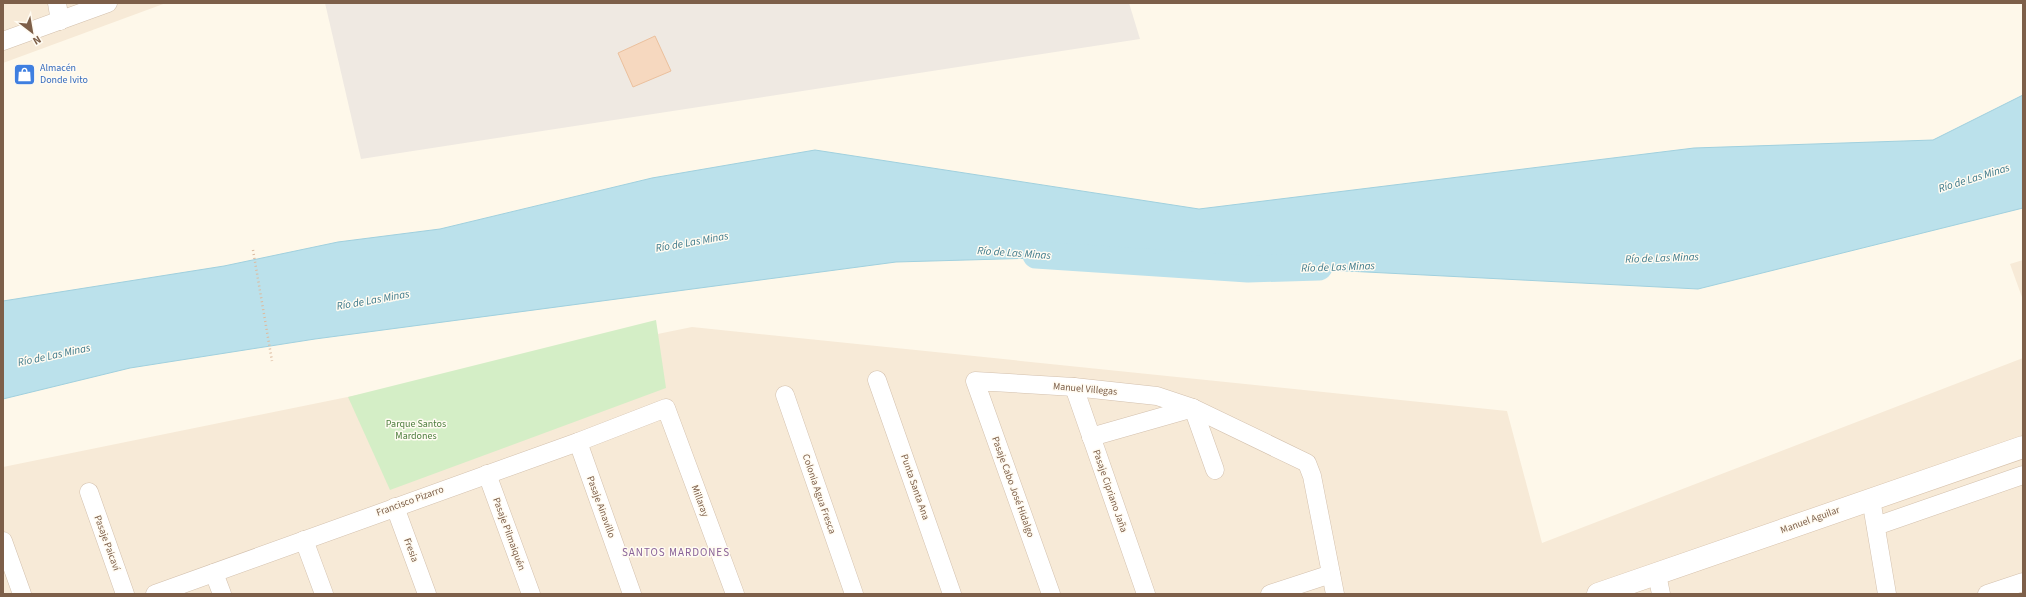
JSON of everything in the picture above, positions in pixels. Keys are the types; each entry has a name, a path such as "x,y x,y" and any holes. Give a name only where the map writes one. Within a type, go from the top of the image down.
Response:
{"street":[{"path":"57,3 60,20"},
{"path":"3,41 108,3"},
{"name":"Punta Santa Ana","path":"877,380 952,594"},
{"name":"Manuel Villegas","path":"975,381 1074,387 1157,396 1193,408 1308,463 1331,574"},
{"name":"Pasaje Cabo José Hidalgo","path":"975,381 1051,594"},
{"name":"Pasaje Cipriano Jaña","path":"1074,387 1146,594"},
{"name":"Colonia Agua Fresca","path":"784,395 854,594"},
{"name":"Francisco Pizarro","path":"155,594 578,442 666,408"},
{"name":"Millaray","path":"666,408 735,594"},
{"path":"1091,437 1193,408 1215,470"},
{"name":"Pasaje Ainavillo","path":"578,442 632,594"},
{"name":"Manuel Aguilar","path":"1598,594 1659,584 1871,499 2023,447"},
{"name":"Pasaje Pilmaiquén","path":"487,474 531,594"},
{"path":"1876,526 2023,475"},
{"name":"Pasaje Paicaví","path":"88,492 125,594"},
{"path":"1871,499 1887,594"},
{"name":"Fresia","path":"396,507 427,594"},
{"path":"304,540 324,594"},
{"path":"3,542 22,594"},
{"path":"214,573 222,594"},
{"path":"1270,594 1331,574 1335,594"},
{"path":"1987,594 2023,582"}],"path":[{"path":"253,250 272,361"}],"shaded area":[{"path":"3,3 166,3 3,63"},
{"path":"325,3 1129,3 1140,39 361,159"},
{"path":"2023,260 2023,300 2010,264"},
{"path":"692,327 1507,411 1542,543 2023,358 2023,594 3,594 3,467"}],"green space":[{"name":"Parque Santos Mardones","path":"656,320 666,388 390,490 348,397"}],"water":[{"path":"2023,95 2023,208 1698,289 1073,257 896,262 315,339 130,368 3,399 3,301 224,266 338,242 440,229 652,178 815,150 1199,209 1694,148 1933,140"}],"building":[{"path":"655,36 671,71 633,87 618,53"}],"waterway":[{"name":"Río de Las Minas","path":"1036,255 1248,269 1319,267"}],"place":[{"name":"Almacén Donde Ivito","path":"24,74"}],"district":[{"name":"SANTOS MARDONES","path":"676,552"}]}
